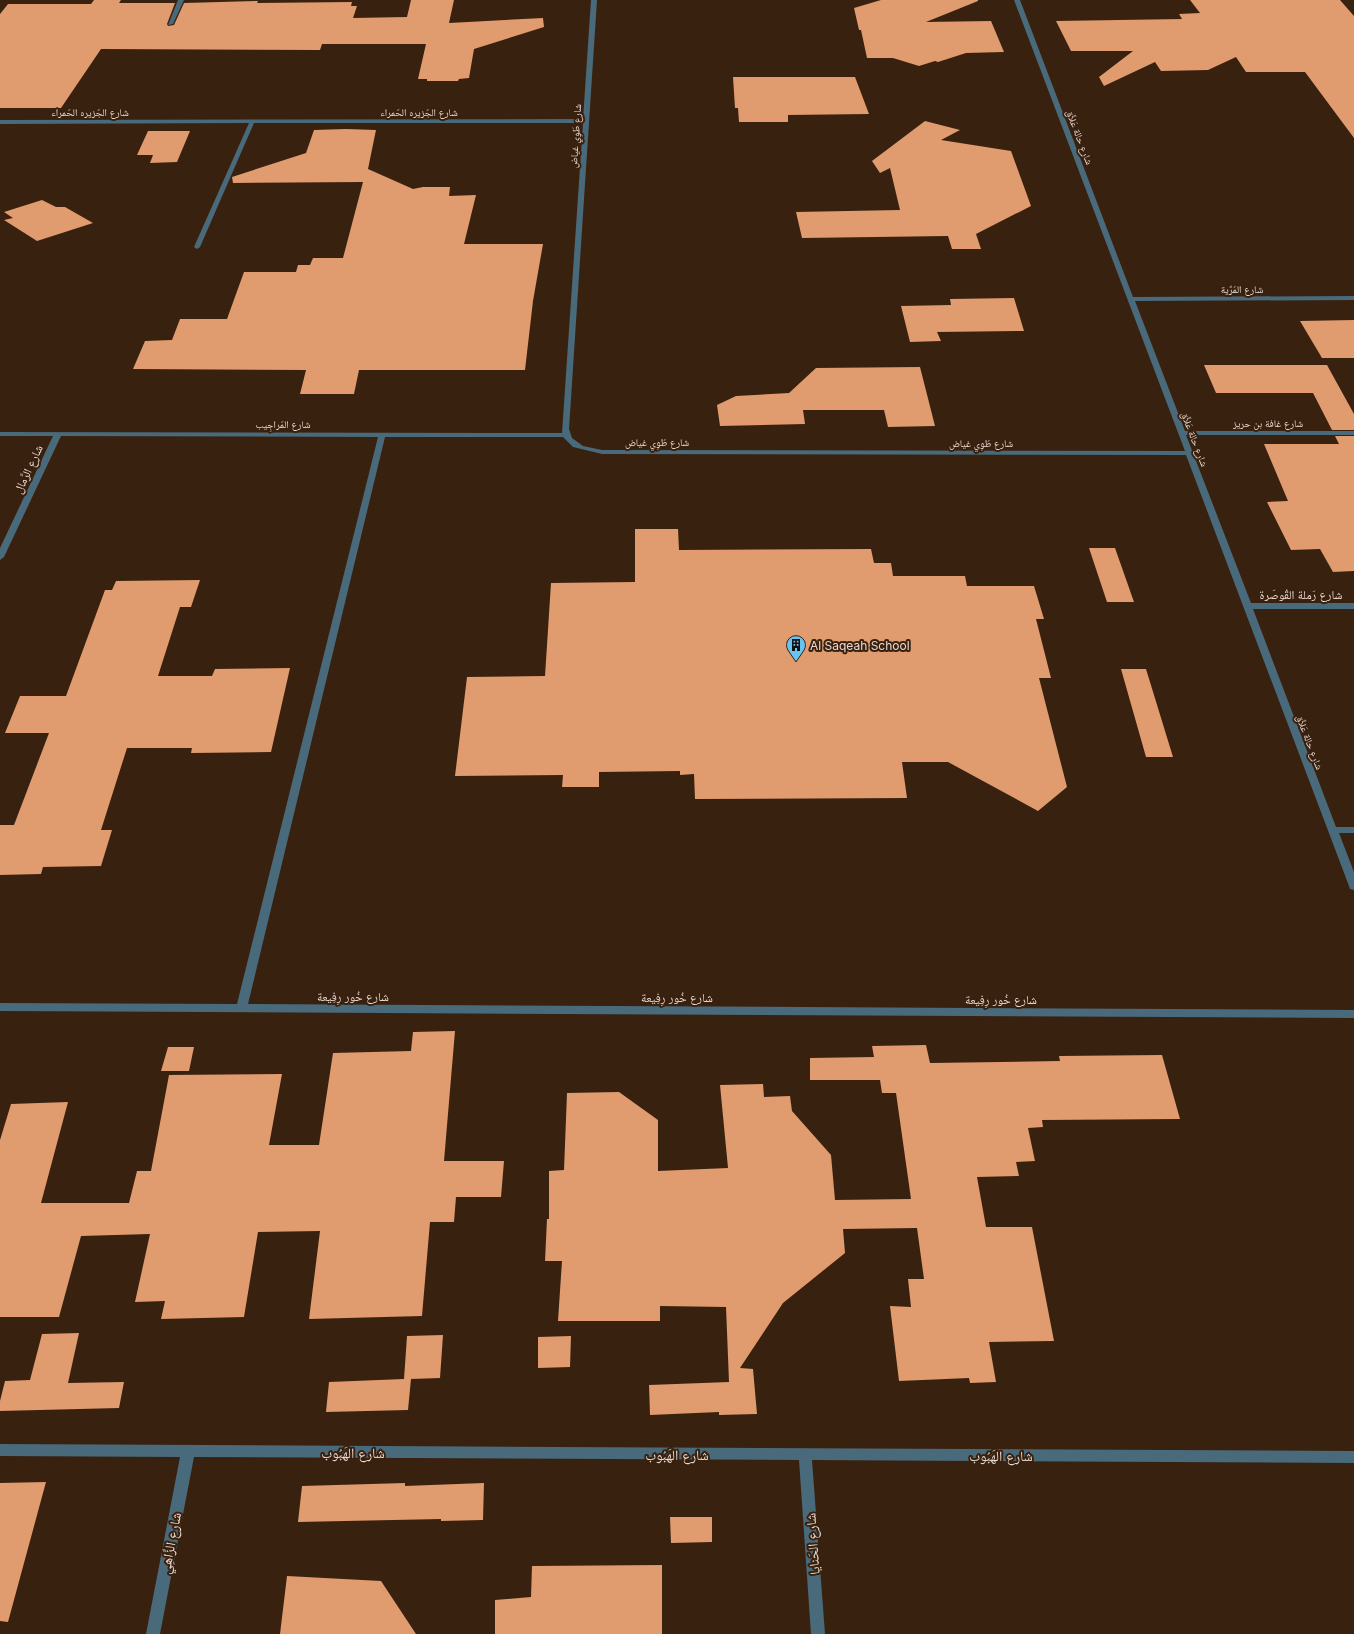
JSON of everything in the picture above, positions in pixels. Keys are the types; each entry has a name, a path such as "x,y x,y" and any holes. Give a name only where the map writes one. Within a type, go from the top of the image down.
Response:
{"street":[{"path":"170,24 181,0"},
{"name":"شارع طَوِي غياض","path":"594,0 566,435 570,442 578,447 602,452 1189,453"},
{"name":"شارع حالة عَلاَّق","path":"1017,0 1354,886"},
{"name":"شارع الجَزيره الحَمراء","path":"0,122 586,122"},
{"path":"197,247 252,122"},
{"name":"شارع المَرِّية","path":"1131,299 1354,298"},
{"name":"شارع غافة بن حريز","path":"1182,433 1354,433"},
{"name":"شارع المَراجِيب","path":"0,434 566,435"},
{"name":"شارع الرِّمال","path":"0,558 58,434"},
{"path":"242,1008 382,434"},
{"name":"شارع رَملة القُوصَرة","path":"1247,606 1354,606"},
{"path":"1333,830 1354,830"},
{"name":"شارع خُور رِفِيعة","path":"0,1007 1354,1014"},
{"name":"شارع الهَبُوب","path":"0,1450 1354,1457"},
{"name":"شارع الزَّاهِي","path":"153,1634 188,1451"},
{"name":"شارع الحَنايا","path":"805,1454 818,1634"}],"building":[{"path":"94,0 121,0 119,3 175,3 167,24 168,26 174,25 184,3 258,1 257,3 352,2 351,6 357,6 353,18 407,17 411,0 454,0 449,23 543,18 544,27 474,49 469,78 459,79 458,81 427,81 427,79 418,79 426,44 322,44 320,50 101,49 61,108 0,108 0,14 8,4 91,4"},
{"path":"881,0 978,0 926,22 991,21 1004,52 966,53 938,62 935,61 919,66 893,58 867,58 861,30 859,30 854,8"},
{"path":"1190,0 1340,0 1354,16 1354,138 1305,72 1246,72 1236,57 1208,70 1161,71 1155,62 1104,86 1099,77 1133,51 1071,51 1056,21 1182,19 1179,14 1200,13"},
{"path":"733,77 855,77 869,114 788,115 788,122 739,122 738,108 735,108"},
{"path":"925,121 960,130 941,140 1011,151 1031,206 976,234 981,249 952,249 948,236 802,238 796,212 900,210 890,168 880,173 872,161"},
{"path":"314,130 376,130 368,169 413,189 423,187 450,187 449,196 476,195 464,244 543,244 533,301 525,370 359,370 354,394 300,394 306,370 133,369 145,341 172,340 180,319 227,319 244,272 296,272 298,265 310,265 313,258 343,258 363,182 233,183 232,177 306,153"},
{"path":"148,131 190,131 177,162 150,163 153,155 137,155"},
{"path":"42,200 56,207 65,207 93,223 37,241 4,220 13,218 4,212"},
{"path":"1014,298 1024,331 937,332 941,341 910,342 901,306 951,305 950,299"},
{"path":"1354,320 1354,358 1322,358 1300,321"},
{"path":"1204,365 1327,365 1354,414 1354,430 1332,430 1313,393 1216,393"},
{"path":"920,367 935,426 888,427 884,410 803,410 805,424 720,426 717,405 736,396 789,393 816,368"},
{"path":"1335,436 1354,436 1354,571 1333,572 1320,549 1291,550 1267,502 1288,501 1264,444 1339,444"},
{"name":"Al Saqeah School","path":"635,529 678,529 679,550 871,549 874,563 891,563 893,576 965,576 967,586 1034,586 1044,619 1036,619 1051,678 1039,678 1067,787 1038,811 948,762 902,762 907,798 695,799 694,774 680,775 680,771 599,772 599,787 562,787 563,775 455,776 467,677 545,676 551,583 635,582"},
{"path":"1089,548 1115,548 1134,602 1107,602"},
{"path":"200,580 191,607 180,607 158,676 212,676 215,669 290,668 271,752 191,753 192,748 127,748 101,830 112,830 101,866 43,867 41,874 0,875 0,825 14,825 49,733 5,733 20,696 66,696 105,590 112,590 116,581"},
{"path":"1121,669 1146,669 1173,757 1146,757"},
{"path":"455,1031 444,1161 504,1161 501,1197 456,1197 454,1222 430,1222 422,1316 309,1319 320,1231 258,1232 244,1317 161,1319 165,1301 135,1302 150,1234 81,1236 59,1317 0,1317 0,1140 11,1104 68,1102 41,1203 129,1203 137,1171 151,1171 169,1075 282,1074 269,1145 319,1145 333,1053 411,1051 413,1032"},
{"path":"926,1045 930,1063 1060,1061 1059,1056 1162,1055 1180,1119 1042,1120 1043,1127 1028,1128 1035,1161 1016,1162 1019,1176 977,1177 986,1227 1032,1227 1054,1341 989,1342 996,1382 970,1383 969,1378 899,1381 890,1306 911,1307 908,1279 924,1279 917,1228 843,1229 845,1253 783,1303 740,1368 753,1369 757,1414 719,1415 719,1412 650,1415 649,1385 729,1382 726,1307 660,1306 660,1321 558,1321 562,1261 545,1261 547,1219 549,1219 549,1171 564,1170 567,1093 619,1092 658,1120 658,1171 728,1168 720,1085 763,1084 764,1097 790,1096 792,1111 831,1155 835,1200 911,1199 896,1093 882,1093 880,1080 810,1080 810,1058 874,1057 872,1046"},
{"path":"168,1047 194,1047 189,1071 161,1071"},
{"path":"79,1333 68,1383 124,1382 119,1408 0,1411 0,1401 5,1381 30,1380 42,1334"},
{"path":"443,1335 440,1378 411,1379 408,1410 326,1412 329,1382 404,1379 407,1336"},
{"path":"571,1336 570,1367 538,1368 538,1337"},
{"path":"46,1482 8,1622 0,1621 0,1483"},
{"path":"405,1483 405,1486 484,1483 483,1520 441,1521 441,1519 298,1522 302,1486"},
{"path":"670,1517 712,1517 712,1542 671,1543"},
{"path":"662,1565 662,1634 495,1634 495,1600 531,1597 532,1566"},
{"path":"287,1576 381,1581 416,1634 280,1634"}],"place":[{"name":"Al Saqeah School","path":"796,662"}]}
